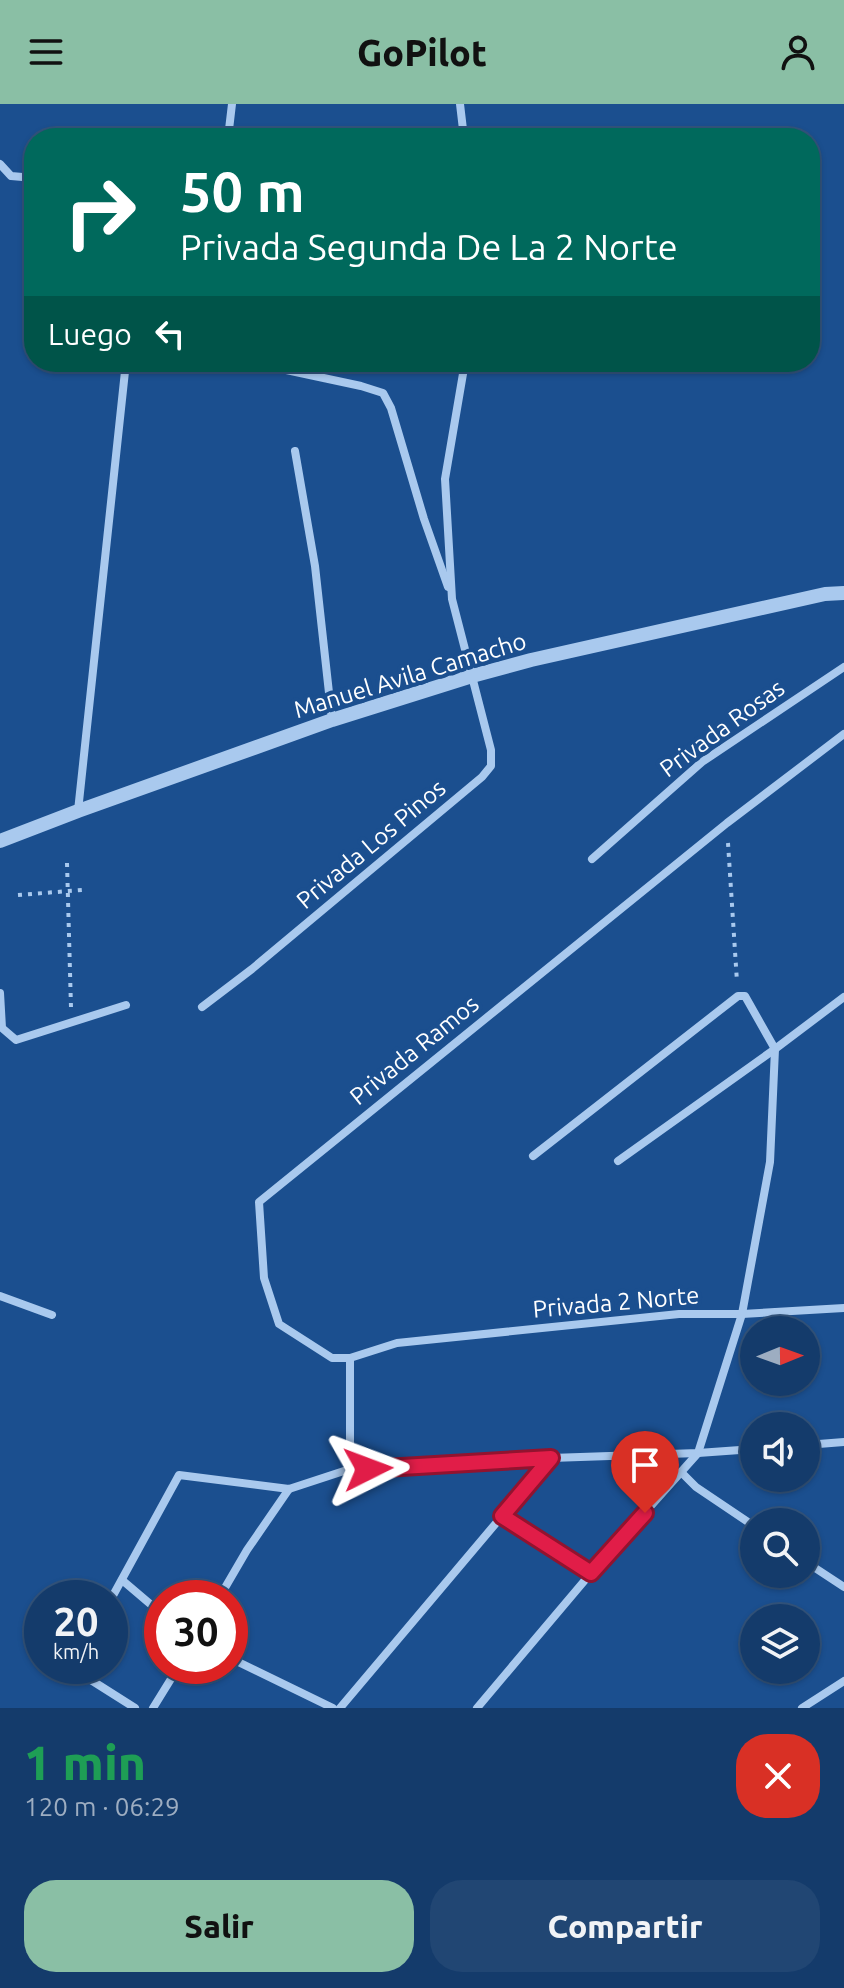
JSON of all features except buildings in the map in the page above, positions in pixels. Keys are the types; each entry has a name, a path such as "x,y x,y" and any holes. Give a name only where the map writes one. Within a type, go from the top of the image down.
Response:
{"street":[{"path":"229,128 232,104"},
{"path":"460,104 463,128"},
{"path":"0,164 11,176 24,177"},
{"path":"78,811 125,372"},
{"path":"296,372 383,393 391,408 452,599 472,676"},
{"path":"452,599 445,479 463,372"},
{"path":"295,451 315,566 332,720"},
{"name":"Manuel Avila Camacho","path":"0,841 332,720 472,676 809,597 844,593"},
{"name":"Privada Rosas","path":"592,859 702,762 844,667"},
{"name":"Privada Los Pinos","path":"202,1007 277,949 482,777 491,766 491,750 472,676"},
{"name":"Privada Ramos","path":"350,1358 332,1358 279,1324 264,1278 259,1202 727,823 844,734"},
{"path":"0,993 2,1028 16,1040 126,1005"},
{"path":"477,1708 698,1453 742,1314 770,1162 775,1049 745,996 738,996 533,1156"},
{"path":"618,1161 844,997"},
{"path":"0,1296 52,1315"},
{"name":"Privada 2 Norte","path":"350,1358 397,1343 679,1314 844,1308"},
{"path":"350,1358 350,1469"},
{"path":"820,1444 844,1442"},
{"path":"122,1580 179,1475 289,1489 350,1469 740,1450"},
{"path":"340,1708 551,1458"},
{"path":"681,1472 696,1487 740,1517"},
{"path":"230,1580 289,1489"},
{"path":"502,1516 591,1573"},
{"path":"820,1571 844,1587"},
{"path":"128,1585 144,1599"},
{"path":"248,1667 333,1708"},
{"path":"802,1708 844,1681"},
{"path":"97,1684 135,1708"},
{"path":"153,1708 168,1684"}],"path":[{"path":"727,823 738,996"},
{"path":"67,863 71,1022"},
{"path":"18,895 82,890"}],"route":[{"path":"368,1469 551,1458 502,1516 591,1573 645,1513"}]}
